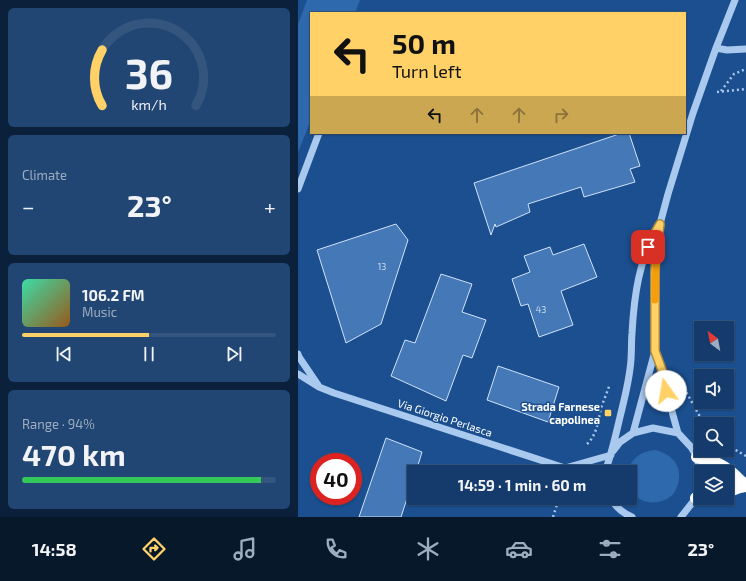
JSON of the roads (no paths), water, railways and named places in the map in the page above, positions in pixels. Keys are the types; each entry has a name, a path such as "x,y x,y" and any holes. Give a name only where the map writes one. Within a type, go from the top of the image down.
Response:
{"highway":[{"path":"697,457 719,464 746,486"},
{"path":"734,489 746,486"}],"street":[{"path":"633,433 655,351 655,270 660,224 700,92 735,0"},
{"path":"716,48 727,50 746,49"},
{"path":"298,189 319,134"},
{"path":"608,465 628,385 631,367 632,332 638,284 644,258 653,236 660,224"},
{"path":"655,351 662,370 678,433 694,452"},
{"path":"298,354 319,387"},
{"name":"Via Giorgio Perlasca","path":"298,374 319,387 334,393 553,465"},
{"path":"582,465 611,455 620,442 633,433 653,428 678,433"},
{"path":"697,457 699,465"},
{"path":"681,517 694,502"},
{"path":"616,505 624,513 632,517"}],"place":[{"name":"Strada Farnese capolinea","path":"608,413"}]}
